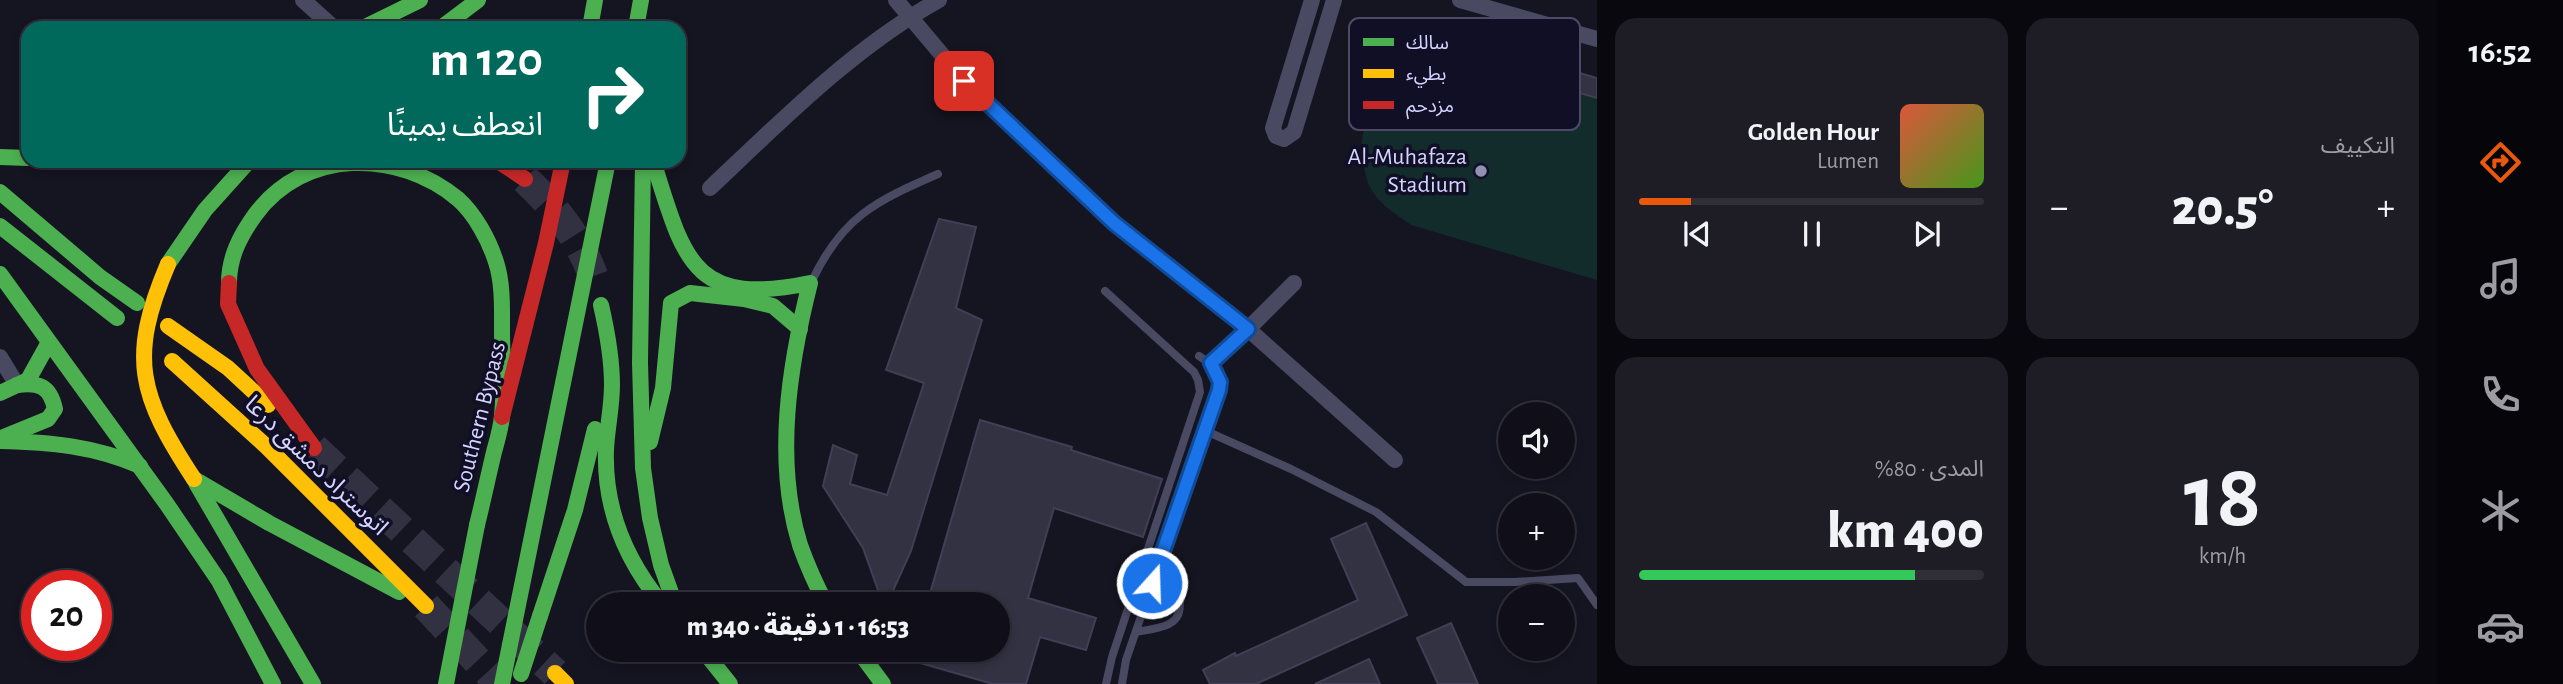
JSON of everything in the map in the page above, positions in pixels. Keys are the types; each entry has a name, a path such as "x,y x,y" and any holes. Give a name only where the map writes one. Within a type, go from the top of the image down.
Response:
{"main road":[{"path":"377,21 420,0"},
{"path":"450,21 478,0"},
{"path":"591,21 595,0"},
{"path":"637,21 641,0"},
{"path":"652,21 653,0"},
{"path":"0,157 21,157"},
{"path":"242,168 194,222 168,264 154,297 144,338 144,366 155,410 166,436 312,684"},
{"name":"اتوستراد دمشق درعا","path":"168,326 228,368 314,448 257,369 228,304 229,268 240,235 262,205 290,182 322,168"},
{"name":"اتوستراد دمشق درعا","path":"401,168 430,179 460,201 482,230 497,264 502,300 502,417"},
{"path":"508,168 525,179"},
{"name":"Southern Bypass","path":"446,684 477,524 546,243 562,168"},
{"path":"502,684 607,168"},
{"path":"643,168 640,363 643,468 650,518 671,592"},
{"path":"655,168 680,238 701,272 773,306 800,329"},
{"path":"0,192 100,277 137,303"},
{"path":"0,226 117,318"},
{"path":"643,468 663,387 671,303 690,293 745,294 810,283 788,408 785,470 796,530 805,560 820,592"},
{"path":"3,284 140,466 221,584 273,684"},
{"path":"601,305 611,358 612,386 606,450 611,503 628,554 653,592"},
{"path":"0,393 28,380 48,344"},
{"path":"517,684 575,510 611,358"},
{"name":"اتوستراد دمشق درعا","path":"172,361 267,447 426,607 194,480"},
{"path":"0,440 48,419 55,409 53,396 46,386 34,382 17,385"},
{"path":"0,440 79,444 101,449 140,466"},
{"path":"221,584 312,684"},
{"path":"712,662 730,684"},
{"path":"867,662 883,684"}],"street":[{"path":"303,0 326,21"},
{"path":"896,0 964,81 1114,223 1248,329 1395,460"},
{"path":"710,188 806,97 911,15 939,0"},
{"path":"1312,0 1273,128 1280,139 1288,138 1294,132 1334,0"},
{"path":"1461,0 1524,18"},
{"path":"1580,34 1597,39"},
{"path":"1248,329 1294,283"},
{"path":"0,357 17,385"}],"lane":[{"path":"810,283 840,235 864,212 886,197 938,174"},
{"path":"1105,291 1194,372 1200,392 1112,657 1106,684"},
{"path":"1211,363 1248,329"},
{"path":"1122,684 1126,660 1220,386 1211,363 1199,356"},
{"path":"1206,430 1376,512 1466,582 1578,578 1597,605"},
{"path":"1141,568 1156,572"},
{"path":"1136,632 1165,626 1178,615 1180,604 1176,595 1152,583"}],"green space":[{"name":"Al-Muhafaza Stadium","path":"1580,73 1597,78 1597,280 1411,225 1384,205 1370,187 1364,168 1364,130 1580,130"}],"building":[{"path":"1580,73 1597,78 1597,98 1580,93"},
{"path":"939,219 976,227 956,308 982,320 911,551 892,592 879,592 863,548 823,486 833,445 857,455 850,484 887,495 924,383 886,370"},
{"path":"980,420 1072,447 1071,450 1162,479 1143,537 1054,508 1028,598 1096,618 1086,650 1040,637 1026,684 993,684 917,662 1010,662 1010,592 930,592"},
{"path":"1366,523 1407,615 1256,684 1210,684 1203,670 1235,653 1236,656 1358,600 1331,539"},
{"path":"1451,623 1478,684 1438,684 1417,638"},
{"path":"1369,659 1380,684 1315,684"}],"tunnel":[{"path":"525,179 566,224 582,250 594,278"},
{"path":"314,448 555,673"},
{"path":"426,606 499,684"}],"traffic: fast":[{"path":"377,21 420,0"},
{"path":"450,21 478,0"},
{"path":"591,21 595,0"},
{"path":"637,21 641,0"},
{"path":"0,157 21,158"},
{"path":"168,264 205,210 243,168"},
{"path":"229,283 236,247 255,215 275,193 299,177 322,168"},
{"path":"396,168 434,183 458,199 481,228 498,270 502,296 502,416 477,525"},
{"path":"502,684 607,168"},
{"path":"643,168 640,363 643,468 650,518 671,592"},
{"path":"655,168 674,224 685,249 698,268 716,281 740,288 770,289 810,283 791,380 786,447 792,513 800,545 820,592"},
{"path":"0,192 100,277 137,303"},
{"path":"0,226 117,318"},
{"path":"0,274 166,503 219,581 273,684"},
{"path":"650,442 663,388 671,303 690,293 744,299 773,306 800,329"},
{"path":"601,305 612,375 606,450 609,492 619,532 627,551 653,592"},
{"path":"0,393 28,380 48,344"},
{"path":"4,437 48,419 55,409 50,395 42,387 32,384 17,385"},
{"path":"540,616 575,510 595,429"},
{"path":"0,441 72,446 140,466"},
{"path":"194,479 269,523 399,592"},
{"path":"196,483 313,684"},
{"path":"446,684 477,525"},
{"path":"521,674 540,616"},
{"path":"712,662 730,684"},
{"path":"867,662 883,684"}],"traffic: slow":[{"path":"168,264 147,325 145,375 161,423 194,479"},
{"path":"168,326 228,368 268,405"},
{"path":"172,361 267,447 426,606"},
{"path":"555,673 566,684"}],"traffic: jam":[{"path":"508,168 525,179"},
{"path":"502,417 546,243 562,168"},
{"path":"229,283 228,304 257,369 314,448"}],"place":[{"name":"Al-Muhafaza Stadium","path":"1481,171"}],"route":[{"path":"964,81 1114,223 1248,329 1211,363 1220,382 1219,390 1152,583"}]}
